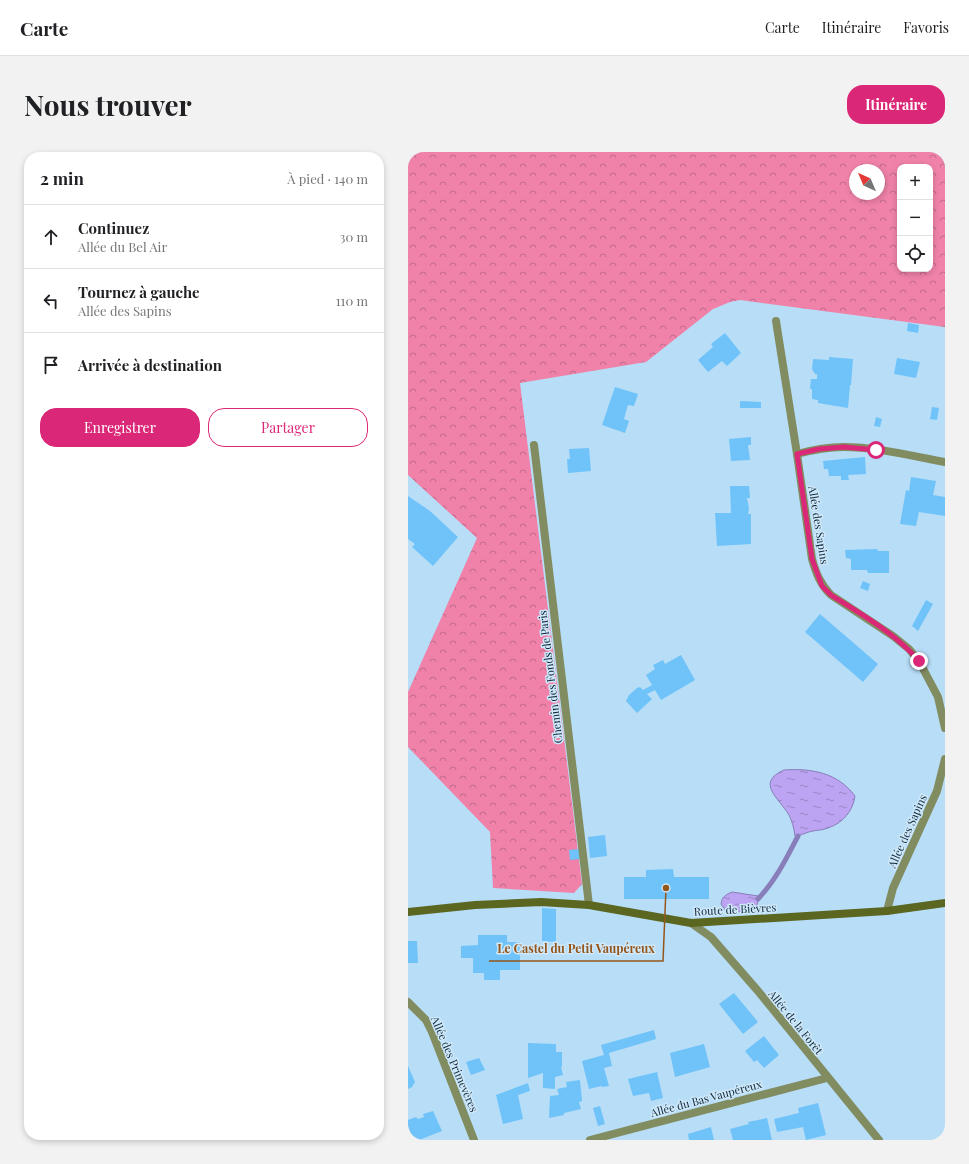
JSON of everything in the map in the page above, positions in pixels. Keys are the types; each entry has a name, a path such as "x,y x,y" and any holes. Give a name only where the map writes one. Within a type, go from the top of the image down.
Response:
{"street":[{"name":"Allée des Sapins","path":"776,321 812,559 822,586 831,595 893,636 914,655 919,661 938,697 945,728"},
{"name":"Chemin des Fonds de Paris","path":"534,446 589,905"},
{"path":"797,454 819,449 844,447 876,450 945,462"},
{"name":"Allée des Sapins","path":"887,911 893,888 937,791 945,763"},
{"name":"Route de Bièvres","path":"408,912 475,905 541,902 589,905 691,923 887,911 945,903"},
{"name":"Allée de la Forêt","path":"691,923 711,937 758,991 827,1078 879,1140"},
{"name":"Allée des Primevères","path":"408,1002 426,1020 429,1026 474,1140"},
{"name":"Allée du Bas Vaupéreux","path":"590,1140 827,1078"}],"green space":[{"path":"408,152 945,152 945,327 740,300 730,302 713,309 646,362 520,383 582,884 574,893 493,888 490,832 408,747 408,692 477,538 408,475"}],"water":[{"path":"784,770 814,771 832,777 841,782 855,796 850,811 843,820 833,826 795,836 789,815 775,797 770,785 771,780 775,775"},
{"path":"732,892 758,896 758,902 753,909 749,911 726,911 721,902 724,896"}],"building":[{"path":"908,323 919,325 918,333 907,331"},
{"path":"725,333 741,353 727,366 722,361 708,372 698,360 713,347 711,344"},
{"path":"829,357 853,359 848,408 818,403 818,400 812,399 812,389 810,389 811,379 817,379 817,374 815,374 812,369 813,359 829,360"},
{"path":"897,358 920,362 916,378 894,374"},
{"path":"615,387 638,394 634,406 628,405 624,419 629,421 625,433 602,425"},
{"path":"740,401 761,402 761,408 740,408"},
{"path":"932,407 939,408 937,420 930,419"},
{"path":"876,417 882,419 880,427 874,426"},
{"path":"751,437 751,445 748,445 750,460 731,461 729,439"},
{"path":"589,448 591,471 568,473 567,459 570,459 569,449"},
{"path":"865,457 866,474 848,475 849,480 841,480 841,476 829,476 828,469 824,469 823,461"},
{"path":"911,477 936,481 933,495 945,497 945,516 919,512 916,526 900,524 906,490 909,491"},
{"path":"730,486 749,486 750,498 747,498 749,509 748,514 751,514 751,544 717,546 715,513 731,513"},
{"path":"408,496 430,511 458,537 433,566 412,547 415,544 408,539"},
{"path":"877,549 878,551 889,551 889,573 868,573 867,570 851,570 851,559 846,558 845,550"},
{"path":"863,581 870,584 868,591 860,588"},
{"path":"926,600 933,604 918,631 912,626"},
{"path":"820,614 878,664 863,682 805,632"},
{"path":"681,655 695,680 661,700 655,690 647,694 652,699 637,713 626,701 629,695 637,688 640,687 643,690 652,685 646,675 655,669 653,665 663,660 665,664"},
{"path":"605,835 607,856 590,858 588,837"},
{"path":"579,849 580,859 570,860 569,850"},
{"path":"673,869 674,877 709,877 709,899 624,899 624,877 646,877 646,870"},
{"path":"542,908 556,909 556,942 542,941"},
{"path":"478,935 507,935 507,942 520,942 520,970 500,970 500,980 484,980 484,973 473,973 473,958 461,958 461,946 478,945"},
{"path":"408,941 417,941 418,963 408,963"},
{"path":"734,993 758,1022 743,1034 719,1004"},
{"path":"654,1030 656,1039 609,1053 612,1066 604,1068 609,1086 589,1089 582,1061 604,1055 601,1045"},
{"path":"764,1036 779,1055 764,1068 757,1060 754,1062 745,1051"},
{"path":"528,1043 556,1044 556,1052 562,1052 561,1067 563,1075 555,1077 555,1089 543,1088 543,1073 528,1078"},
{"path":"704,1044 710,1067 675,1077 670,1053"},
{"path":"479,1058 485,1070 471,1075 466,1062"},
{"path":"408,1066 415,1082 412,1087 408,1089"},
{"path":"657,1072 663,1098 651,1101 649,1093 633,1096 628,1079"},
{"path":"580,1080 582,1101 579,1102 581,1109 549,1118 550,1096 559,1095 557,1089 567,1087 566,1082"},
{"path":"528,1083 530,1091 518,1095 523,1119 503,1124 496,1095"},
{"path":"818,1103 826,1135 806,1140 803,1127 777,1132 774,1119 799,1113 798,1108"},
{"path":"600,1106 605,1124 598,1126 593,1108"},
{"path":"433,1111 442,1131 419,1140 413,1140 408,1126 408,1120 416,1117 418,1119 424,1117 423,1114"},
{"path":"767,1118 772,1140 733,1140 730,1129 749,1124 748,1122"},
{"path":"711,1127 714,1140 689,1140 688,1134"}],"waterway":[{"path":"758,899 775,877 798,836"}],"place":[{"name":"Le Castel du Petit Vaupéreux","path":"666,888"}],"route":[{"path":"876,450 844,447 819,449 797,454 812,559 822,586 831,595 893,636 909,649 919,661"}]}
